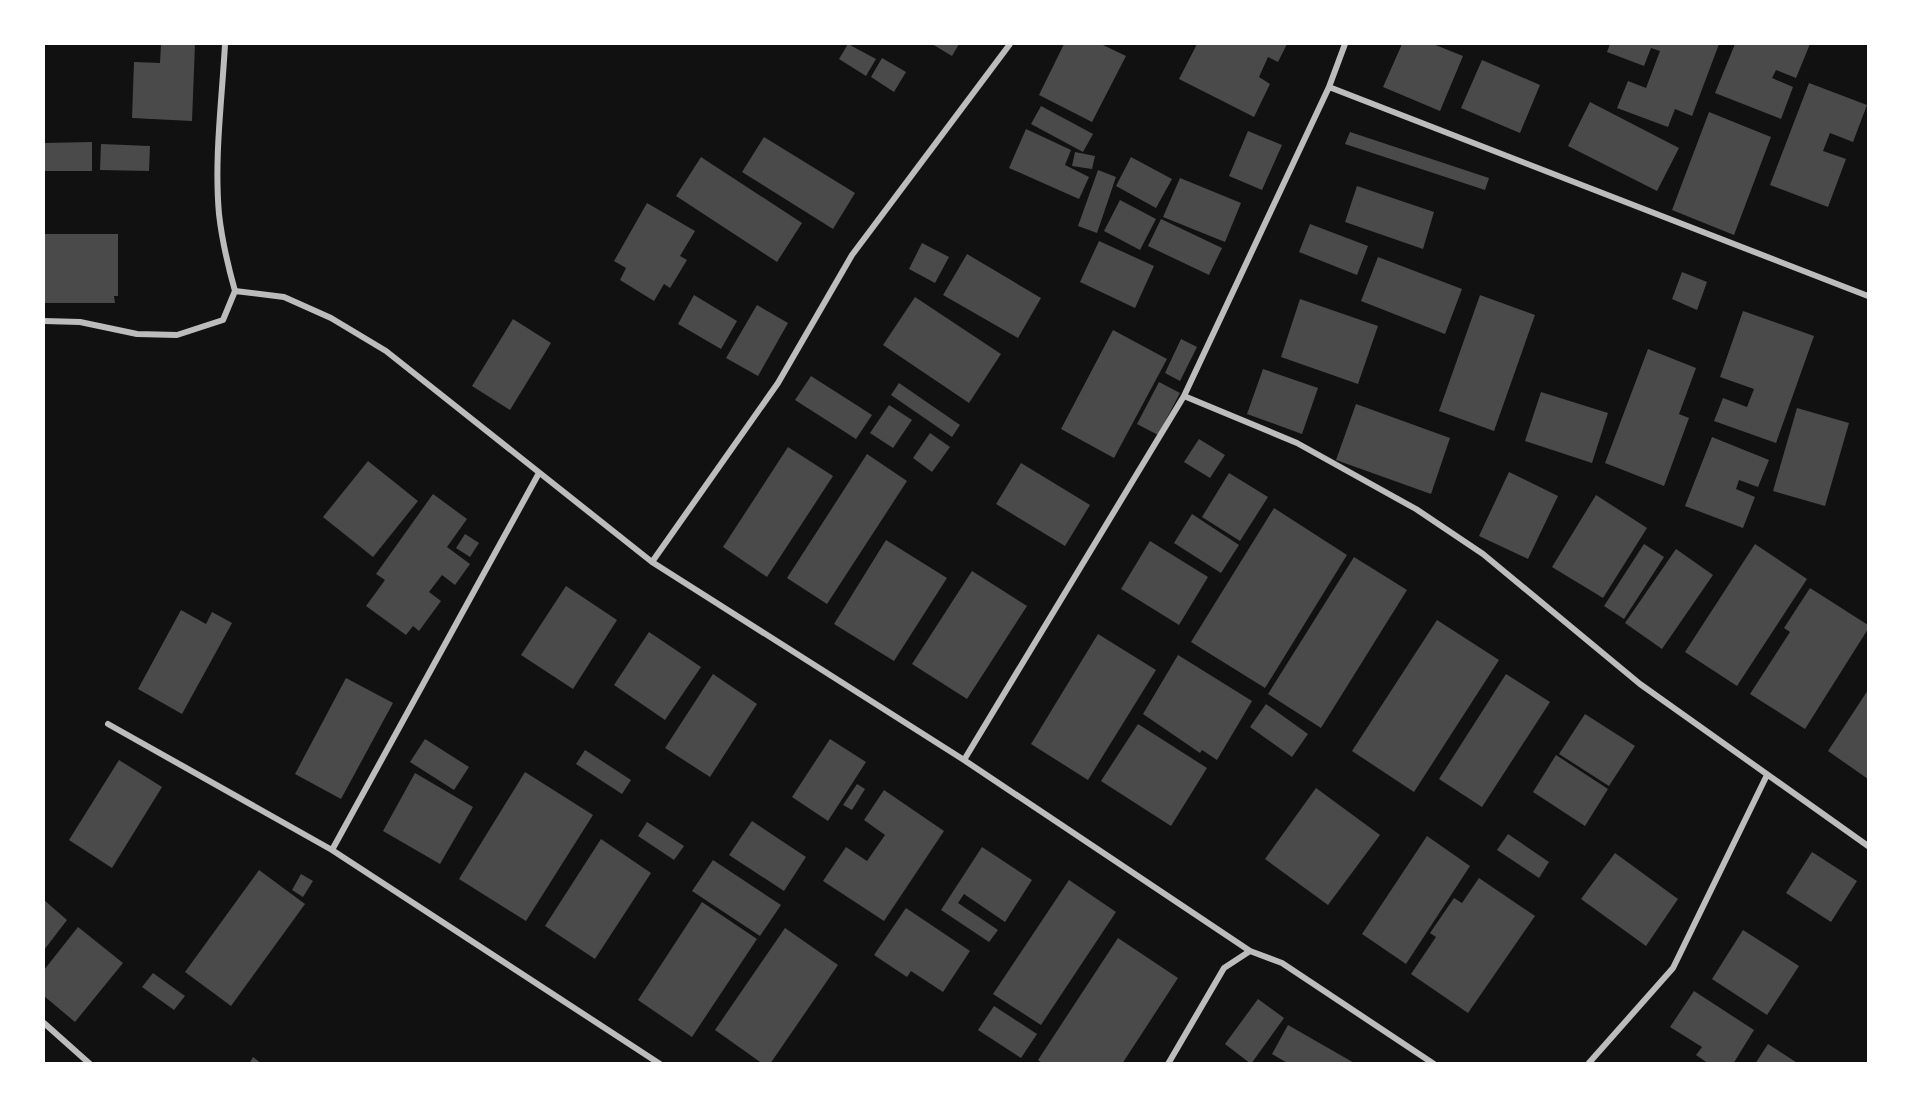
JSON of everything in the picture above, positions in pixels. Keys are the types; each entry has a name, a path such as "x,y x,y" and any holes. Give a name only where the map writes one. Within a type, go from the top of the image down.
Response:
{"street":[{"path":"44,321 80,321 137,334 177,335 223,320 236,291 226,259 219,214 218,178 225,44"},
{"path":"652,562 778,383 852,255 1010,44"},
{"path":"964,760 1184,396 1329,87 1345,44"},
{"path":"1329,87 1869,296"},
{"path":"236,291 284,297 331,318 386,351 652,562 964,760 1250,951 1282,963 1434,1064"},
{"path":"1184,396 1297,443 1416,508 1483,554 1640,684 1869,846"},
{"path":"332,850 539,473"},
{"path":"108,724 332,850 660,1064"},
{"path":"1588,1064 1673,968 1767,775"},
{"path":"1168,1064 1224,968 1250,951"},
{"path":"44,1023 90,1064"}],"building":[{"path":"161,44 195,44 192,121 132,118 134,62 160,63"},
{"path":"848,44 876,59 866,76 839,59"},
{"path":"932,44 959,44 952,56"},
{"path":"1064,44 1101,44 1126,56 1092,122 1039,95"},
{"path":"1197,44 1287,44 1278,62 1268,57 1259,77 1270,84 1254,117 1179,79"},
{"path":"1402,44 1433,44 1463,56 1440,111 1383,87"},
{"path":"1610,44 1719,44 1692,116 1675,109 1668,127 1617,108 1628,81 1646,88 1660,51 1651,48 1644,66 1607,52"},
{"path":"1735,44 1810,44 1796,78 1776,70 1772,78 1793,87 1781,119 1715,93"},
{"path":"882,58 906,72 894,92 871,77"},
{"path":"1482,60 1540,85 1520,133 1461,108"},
{"path":"1809,83 1867,105 1853,142 1830,133 1823,151 1846,159 1828,207 1770,185"},
{"path":"1590,102 1679,148 1657,191 1568,146"},
{"path":"1041,106 1093,134 1083,152 1031,124"},
{"path":"1709,112 1771,137 1734,235 1672,210"},
{"path":"1026,129 1071,150 1065,165 1089,177 1079,199 1009,168"},
{"path":"1248,131 1282,145 1262,190 1229,176"},
{"path":"1350,132 1489,178 1485,190 1345,144"},
{"path":"764,137 855,193 833,229 742,172"},
{"path":"92,142 92,171 44,171 44,143"},
{"path":"101,144 150,146 149,171 100,170"},
{"path":"1075,152 1095,156 1092,169 1072,166"},
{"path":"701,157 802,223 777,262 676,196"},
{"path":"1131,157 1172,179 1156,208 1116,186"},
{"path":"1098,170 1116,177 1097,233 1078,226"},
{"path":"1180,178 1241,203 1225,242 1163,217"},
{"path":"1357,186 1434,212 1423,249 1345,222"},
{"path":"1120,200 1156,219 1140,250 1104,231"},
{"path":"647,203 695,231 680,256 687,260 670,288 664,284 654,301 620,280 626,268 614,261"},
{"path":"1161,219 1222,248 1209,275 1148,246"},
{"path":"1310,224 1368,246 1357,275 1299,252"},
{"path":"44,234 118,234 118,296 114,296 115,303 45,303"},
{"path":"1099,241 1154,266 1135,308 1080,282"},
{"path":"922,243 949,257 935,283 909,269"},
{"path":"967,254 1041,298 1018,338 943,295"},
{"path":"1378,257 1462,289 1445,334 1361,301"},
{"path":"1682,272 1707,282 1697,310 1672,299"},
{"path":"694,295 737,321 721,349 678,324"},
{"path":"1480,295 1535,315 1494,431 1439,411"},
{"path":"915,297 1001,354 969,403 883,345"},
{"path":"1300,299 1378,326 1358,384 1281,357"},
{"path":"757,305 788,323 758,376 726,358"},
{"path":"1743,311 1814,336 1776,443 1714,421 1723,398 1747,407 1754,389 1720,377"},
{"path":"513,319 551,343 510,410 472,386"},
{"path":"1113,330 1167,359 1114,458 1061,429"},
{"path":"1181,339 1197,347 1180,381 1165,373"},
{"path":"1648,349 1696,368 1679,414 1689,418 1664,486 1605,463"},
{"path":"1263,369 1318,388 1302,434 1247,414"},
{"path":"811,376 872,415 856,439 795,400"},
{"path":"1159,382 1180,393 1158,435 1137,424"},
{"path":"899,383 960,425 952,437 891,395"},
{"path":"1541,392 1608,413 1592,463 1525,441"},
{"path":"1356,404 1450,438 1431,494 1336,460"},
{"path":"889,405 912,420 893,448 870,433"},
{"path":"1797,408 1849,423 1825,506 1773,491"},
{"path":"930,433 950,447 932,472 913,458"},
{"path":"1712,437 1769,460 1758,487 1739,480 1736,489 1755,497 1743,528 1685,506"},
{"path":"1199,439 1225,455 1210,478 1184,462"},
{"path":"788,447 833,476 767,577 723,547"},
{"path":"867,454 907,481 827,604 787,578"},
{"path":"368,461 418,501 373,557 323,517"},
{"path":"1021,463 1090,505 1065,546 996,504"},
{"path":"1509,472 1558,496 1528,559 1479,536"},
{"path":"1229,473 1268,497 1240,541 1202,517"},
{"path":"433,494 467,519 447,547 470,564 455,585 442,575 429,592 441,601 419,631 413,626 406,635 366,606 385,580 376,574"},
{"path":"1596,495 1647,528 1603,598 1552,567"},
{"path":"1274,508 1347,555 1265,688 1191,642"},
{"path":"1192,514 1239,545 1221,573 1174,543"},
{"path":"465,534 479,543 470,557 456,548"},
{"path":"886,540 947,578 894,661 834,624"},
{"path":"1150,541 1208,577 1179,625 1121,589"},
{"path":"1644,544 1664,557 1624,619 1604,606"},
{"path":"1755,544 1807,579 1737,686 1685,652"},
{"path":"1676,549 1713,575 1662,649 1625,623"},
{"path":"1354,557 1407,590 1321,728 1268,694"},
{"path":"972,571 1027,606 967,699 912,664"},
{"path":"566,586 617,620 573,689 521,655"},
{"path":"1810,588 1868,625 1868,629 1805,729 1750,694 1790,632 1784,628"},
{"path":"181,610 206,624 212,612 232,623 182,714 138,689"},
{"path":"1437,620 1499,660 1414,792 1352,751"},
{"path":"649,632 701,667 665,720 614,685"},
{"path":"1098,634 1156,670 1088,780 1031,744"},
{"path":"1178,655 1252,701 1217,760 1202,750 1200,753 1143,714"},
{"path":"713,674 757,704 710,777 665,748"},
{"path":"1506,674 1550,702 1482,807 1439,779"},
{"path":"346,678 393,703 341,799 295,774"},
{"path":"1868,690 1868,779 1828,751"},
{"path":"1266,704 1308,734 1292,757 1250,727"},
{"path":"1585,714 1635,746 1609,786 1559,754"},
{"path":"1138,724 1207,768 1171,826 1101,781"},
{"path":"425,739 469,767 454,790 410,762"},
{"path":"830,739 866,762 828,821 792,797"},
{"path":"585,750 631,780 622,794 576,764"},
{"path":"1556,755 1608,789 1585,826 1533,792"},
{"path":"119,760 162,787 112,868 69,840"},
{"path":"525,772 593,815 526,921 459,879"},
{"path":"415,773 473,807 440,864 383,831"},
{"path":"857,784 865,789 852,810 843,805"},
{"path":"1316,788 1380,835 1328,905 1265,859"},
{"path":"884,790 944,831 884,921 823,881 846,847 867,861 885,835 864,820"},
{"path":"752,821 806,857 784,891 729,855"},
{"path":"647,822 684,846 674,860 638,836"},
{"path":"1508,834 1549,862 1539,878 1497,850"},
{"path":"1427,836 1470,866 1406,964 1362,934"},
{"path":"601,839 651,873 595,959 545,926"},
{"path":"982,847 1032,880 1005,922 964,894 958,903 998,930 989,942 941,910"},
{"path":"1812,852 1857,881 1831,922 1786,893"},
{"path":"1615,853 1678,899 1646,946 1581,899"},
{"path":"713,860 781,905 760,936 692,891"},
{"path":"259,870 305,904 231,1006 185,972"},
{"path":"301,874 313,881 303,897 292,890"},
{"path":"1479,878 1535,916 1468,1013 1411,974 1436,937 1430,933 1454,898 1462,903"},
{"path":"1069,880 1116,912 1041,1025 993,994"},
{"path":"44,900 67,920 44,950"},
{"path":"702,902 757,939 692,1037 638,1000"},
{"path":"906,908 970,951 943,992 911,971 907,977 874,955"},
{"path":"78,927 123,963 75,1022 44,996 44,970"},
{"path":"785,928 838,965 770,1064 763,1064 715,1030"},
{"path":"1743,930 1799,966 1767,1015 1712,979"},
{"path":"1118,938 1178,978 1122,1064 1043,1064 1038,1060"},
{"path":"153,973 185,996 174,1010 142,987"},
{"path":"1694,991 1754,1030 1733,1064 1709,1064 1696,1055 1702,1047 1670,1027"},
{"path":"1258,999 1284,1018 1251,1064 1225,1044"},
{"path":"994,1006 1037,1034 1021,1058 978,1030"},
{"path":"1288,1025 1356,1064 1289,1064 1272,1054"},
{"path":"1768,1044 1799,1064 1755,1064"},
{"path":"253,1057 262,1064 249,1064"}]}
